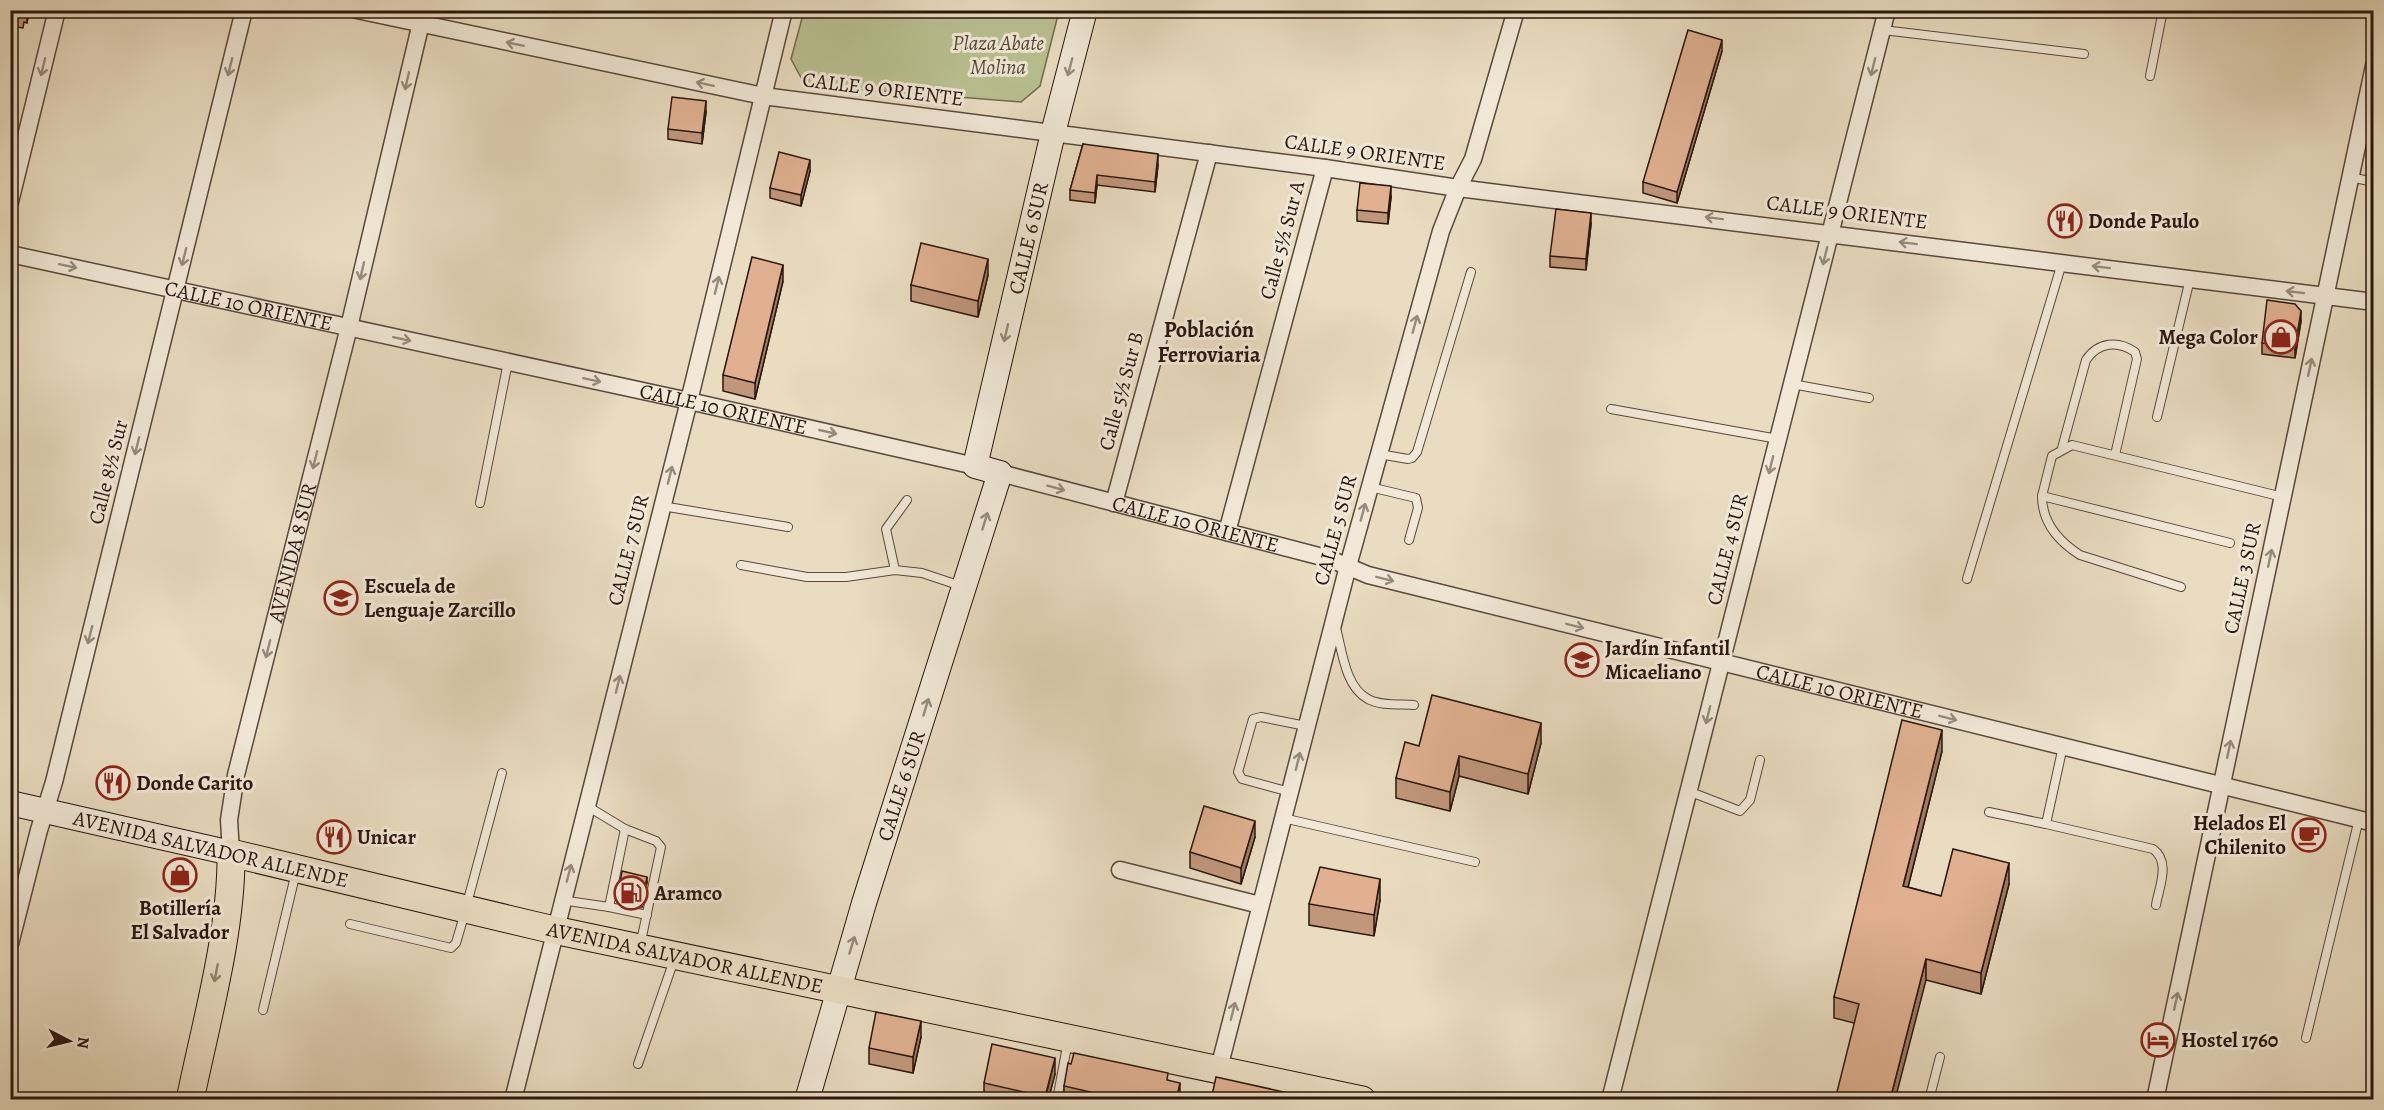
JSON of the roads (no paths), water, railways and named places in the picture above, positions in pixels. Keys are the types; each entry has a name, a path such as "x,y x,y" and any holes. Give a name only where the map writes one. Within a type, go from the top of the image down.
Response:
{"main road":[{"name":"AVENIDA SALVADOR ALLENDE","path":"231,853 554,930 1219,1068 1312,1094 1362,1100"},
{"name":"AVENIDA 8 SUR","path":"190,1100 228,905 231,853"}],"street":[{"path":"10,202 57,10"},
{"name":"Calle 8½ Sur","path":"10,944 176,290 244,10"},
{"name":"CALLE 9 ORIENTE","path":"357,10 422,17 763,96 1325,168 1458,188 2373,302"},
{"name":"CALLE 7 SUR","path":"513,1100 561,900 587,806 689,400 784,10"},
{"name":"CALLE 6 SUR","path":"975,466 1053,133 1085,10"},
{"name":"CALLE 5 SUR","path":"1219,1068 1348,567 1441,231 1458,188 1473,159 1516,10"},
{"name":"CALLE 4 SUR","path":"1610,1100 1887,10"},
{"name":"AVENIDA 8 SUR","path":"231,853 229,820 236,775 349,327 422,17"},
{"name":"CALLE 3 SUR","path":"2155,1100 2373,66"},
{"name":"Calle 5½ Sur B","path":"1114,503 1209,153"},
{"name":"Calle 5½ Sur A","path":"1227,532 1325,168"},
{"name":"CALLE 10 ORIENTE","path":"10,254 689,400 975,466 1330,559 1368,575 2366,821"},
{"name":"CALLE 6 SUR","path":"807,1100 839,988 1000,473"},
{"name":"AVENIDA SALVADOR ALLENDE","path":"10,803 231,853"},
{"path":"1120,870 1260,905"}],"lane":[{"path":"2150,76 2163,10"},
{"path":"1882,30 2084,54"},
{"path":"2350,177 2373,182"},
{"path":"1967,579 2062,262"},
{"path":"1379,454 1408,459 1417,452 1472,272"},
{"path":"2157,417 2190,279"},
{"path":"2062,448 2086,360 2092,351 2110,344 2120,344 2135,352 2137,359 2115,455"},
{"path":"480,503 508,362"},
{"path":"1792,384 1869,398"},
{"path":"1611,409 1778,439"},
{"path":"2181,587 2080,555 2065,546 2047,523 2042,511 2042,496 2052,456 2062,448 2072,445 2283,497"},
{"path":"1370,487 1416,498 1418,508 1409,540"},
{"path":"2042,496 2230,543"},
{"path":"895,570 886,529 907,500"},
{"path":"662,506 788,527"},
{"path":"741,565 807,577 846,577 895,570 922,573 964,587"},
{"path":"1334,622 1350,677 1365,697 1375,702 1414,705"},
{"path":"1290,792 1242,779 1238,772 1253,719 1261,717 1306,726"},
{"path":"2046,824 2063,746"},
{"path":"1688,792 1740,811 1750,800 1760,760"},
{"path":"350,924 451,948 456,943 502,773"},
{"path":"587,806 625,829 656,842 661,847 640,947"},
{"path":"1989,812 2153,849 2162,858 2164,865 2156,905"},
{"path":"1283,818 1475,862"},
{"path":"2306,1038 2366,821"},
{"path":"609,907 625,829"},
{"path":"263,1010 297,869"},
{"path":"561,900 647,915"},
{"path":"638,1064 676,954"},
{"path":"1057,1100 1068,1036"},
{"path":"1929,1100 1940,1057"}],"railway":[{"path":"10,1094 36,1100"}],"place":[{"name":"Donde Paulo","path":"2065,221"},
{"name":"Mega Color","path":"2281,337"},
{"name":"Escuela de Lenguaje Zarcillo","path":"341,598"},
{"name":"Jardín Infantil Micaeliano","path":"1582,660"},
{"name":"Donde Carito","path":"113,783"},
{"name":"Helados El Chilenito","path":"2309,835"},
{"name":"Unicar","path":"334,837"},
{"name":"Botillería El Salvador","path":"180,875"},
{"name":"Aramco","path":"631,893"},
{"name":"Hostel 1760","path":"2158,1040"}],"district":[{"name":"Población Ferroviaria","path":"1209,342"}],"park label":[{"name":"Plaza Abate Molina","path":"998,55"}]}
